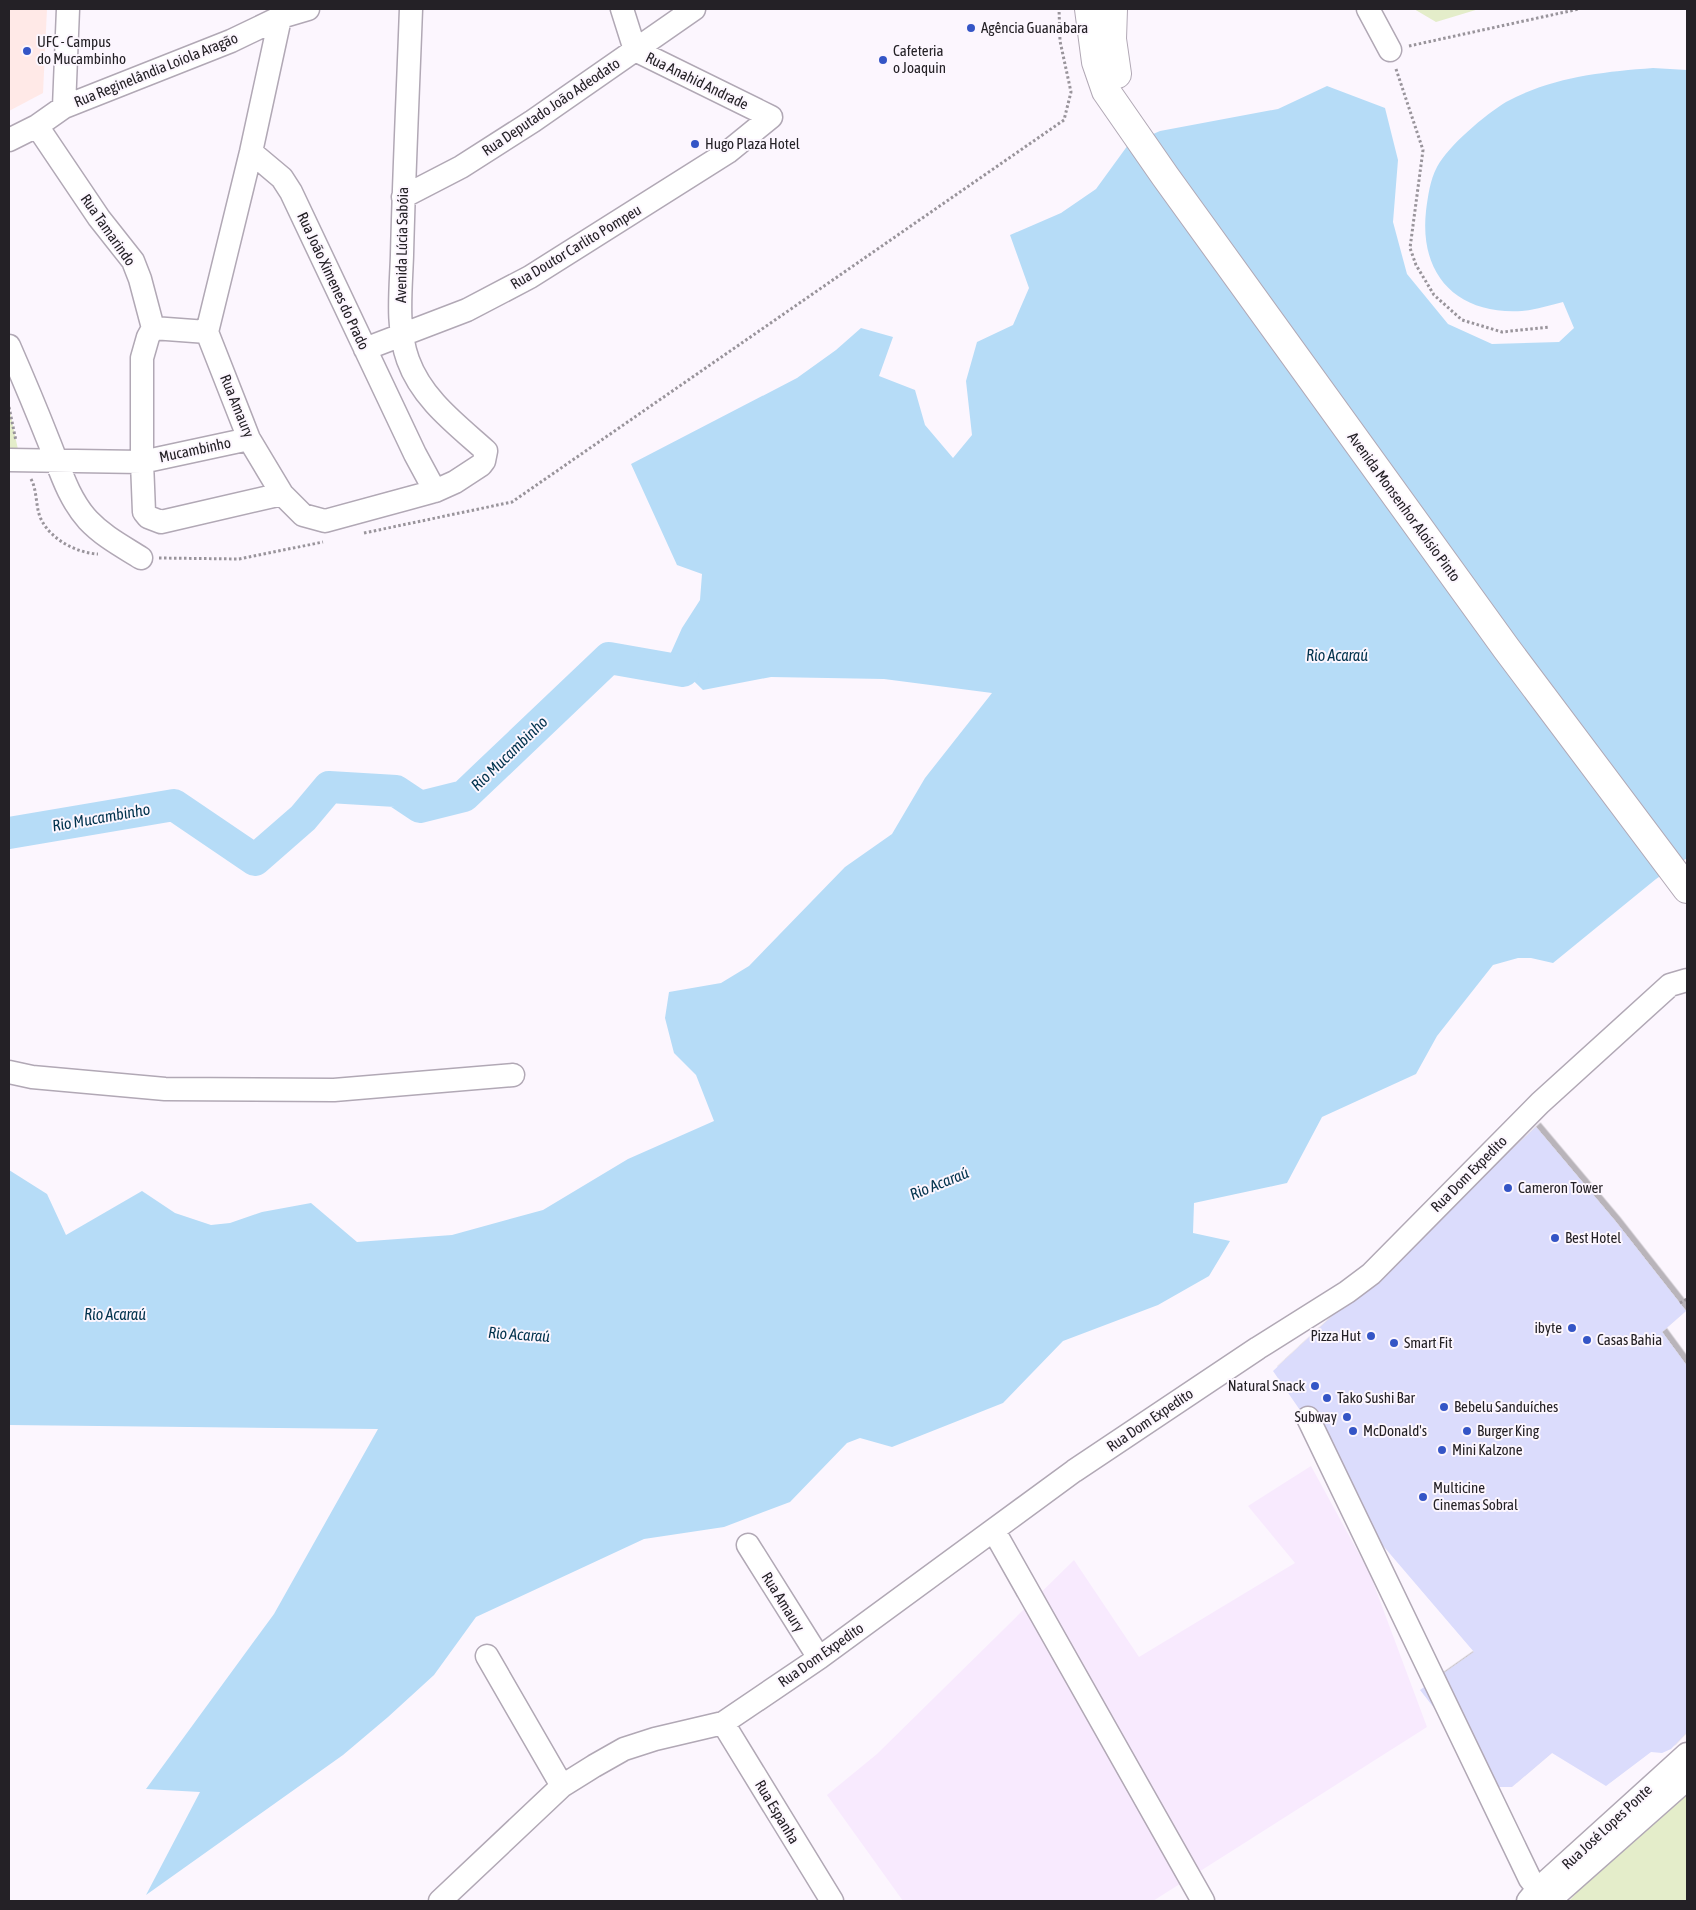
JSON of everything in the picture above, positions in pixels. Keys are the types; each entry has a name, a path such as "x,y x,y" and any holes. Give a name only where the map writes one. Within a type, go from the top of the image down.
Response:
{"main road":[{"name":"Avenida Monsenhor Aloísio Pinto","path":"1089,9 1096,62 1106,91 1500,640 1687,889"},
{"name":"Avenida Monsenhor Aloísio Pinto","path":"1113,9 1114,60 1126,120"}],"street":[{"path":"64,107 68,9"},
{"name":"Rua Reginelândia Loiola Aragão","path":"9,140 37,126 64,107 231,41 281,13 308,9"},
{"name":"Avenida Lúcia Sabóia","path":"411,9 403,197 400,336 408,361 420,386 436,406 486,451 481,465 455,482 435,491"},
{"name":"Rua Anahid Andrade","path":"622,9 635,50 771,117"},
{"name":"Rua Deputado João Adeodato","path":"403,197 461,167 533,121 694,9"},
{"path":"1368,9 1390,50"},
{"path":"281,13 251,152 207,332 153,328 148,337 142,358 142,462 144,512 155,521 161,522 282,494"},
{"name":"Rua Doutor Carlito Pompeu","path":"365,349 468,310 530,277 728,152 771,117"},
{"name":"Rua Tamarindo","path":"37,126 99,218 133,261 140,279 153,328"},
{"name":"Rua João Ximenes do Prado","path":"251,152 282,178 291,192 415,454 435,491"},
{"name":"Rua Amaury","path":"207,332 249,439 282,494 303,515 326,521 435,491"},
{"path":"9,346 65,485 77,506 88,520 108,538 141,558"},
{"name":"Mucambinho","path":"9,460 142,462 249,439"},
{"name":"Rua Dom Expedito","path":"440,1901 562,1786 624,1749 655,1739 723,1723 819,1658 1074,1471 1258,1348 1347,1292 1371,1274 1540,1103 1670,985 1687,980"},
{"path":"9,1072 32,1077 165,1089 334,1090 513,1075"},
{"path":"1308,1418 1538,1897"},
{"path":"994,1530 1203,1901"},
{"name":"Rua Amaury","path":"748,1545 819,1658"},
{"path":"488,1656 562,1786"},
{"name":"Rua Espanha","path":"723,1723 832,1901"},
{"name":"Rua José Lopes Ponte","path":"1538,1897 1687,1754"},
{"name":"Rua José Lopes Ponte","path":"1538,1897 1687,1779"}],"path":[{"path":"361,534 512,502 1064,120 1071,92 1060,41 1059,9"},
{"path":"1549,327 1502,332 1462,320 1434,295 1416,265 1410,248 1423,150 1390,50 1579,9"},
{"path":"141,558 239,559 324,542"},
{"path":"1680,1303 1687,1299"}],"shaded area":[{"name":"UFC - Campus do Mucambinho","path":"9,9 47,9 43,93 9,111"},
{"path":"1311,1466 1370,1574 1427,1727 1153,1901 903,1901 827,1795 877,1754 1074,1560 1139,1657 1295,1563 1248,1506"}],"green space":[{"path":"1414,9 1479,9 1436,22"},
{"path":"9,407 20,459 9,460"},
{"path":"1683,1794 1687,1797 1687,1901 1569,1901 1607,1860"}],"water":[{"name":"Rio Acaraú","path":"1653,68 1687,70 1687,858 1656,879 1553,963 1531,958 1518,958 1493,965 1437,1036 1416,1074 1322,1117 1287,1183 1194,1203 1193,1233 1230,1241 1209,1276 1158,1305 1063,1341 1003,1403 892,1447 860,1438 847,1443 790,1502 724,1527 644,1539 476,1617 434,1675 343,1755 146,1895 200,1792 146,1789 274,1614 378,1429 9,1425 9,1170 47,1194 66,1235 142,1191 175,1213 211,1225 230,1223 262,1212 311,1203 357,1242 452,1235 543,1210 628,1159 714,1121 696,1075 674,1053 665,1018 669,992 721,983 749,966 845,867 892,834 925,778 992,693 884,679 771,677 703,690 669,657 682,628 700,600 702,574 677,565 631,464 797,378 836,350 861,328 893,337 879,376 915,390 925,425 953,458 972,435 966,381 977,342 1013,325 1029,288 1010,235 1061,213 1096,189 1128,145 1160,131 1278,109 1327,86 1385,108 1398,160 1393,222 1407,274 1448,324 1492,344 1559,342 1574,328 1563,302 1522,311 1499,310 1479,306 1461,298 1447,286 1436,272 1429,254 1425,234 1426,211 1433,177 1442,159 1458,140 1488,114 1506,102 1559,81 1615,71"}],"building":[{"path":"1536,1127 1616,1222 1686,1311 1662,1332 1687,1366 1687,1732 1671,1749 1662,1753 1651,1752 1606,1786 1552,1753 1512,1787 1496,1787 1420,1690 1474,1652 1349,1506 1360,1497 1322,1452 1324,1445 1273,1371"}],"waterway":[{"name":"Rio Mucambinho","path":"9,833 174,805 255,860 303,818 329,787 396,791 420,807 464,796 609,658 683,671"}],"place":[{"name":"Agência Guanabara","path":"971,28"},
{"name":"UFC - Campus do Mucambinho","path":"27,51"},
{"name":"Cafeteria o Joaquin","path":"883,60"},
{"name":"Hugo Plaza Hotel","path":"695,144"},
{"name":"Cameron Tower","path":"1508,1188"},
{"name":"Best Hotel","path":"1555,1238"},
{"name":"ibyte","path":"1572,1328"},
{"name":"Pizza Hut","path":"1371,1336"},
{"name":"Casas Bahia","path":"1587,1340"},
{"name":"Smart Fit","path":"1394,1343"},
{"name":"Natural Snack","path":"1315,1386"},
{"name":"Tako Sushi Bar","path":"1327,1398"},
{"name":"Bebelu Sanduíches","path":"1444,1407"},
{"name":"Subway","path":"1347,1417"},
{"name":"McDonald's","path":"1353,1431"},
{"name":"Burger King","path":"1467,1431"},
{"name":"Mini Kalzone","path":"1442,1450"},
{"name":"Multicine Cinemas Sobral","path":"1423,1497"}]}
